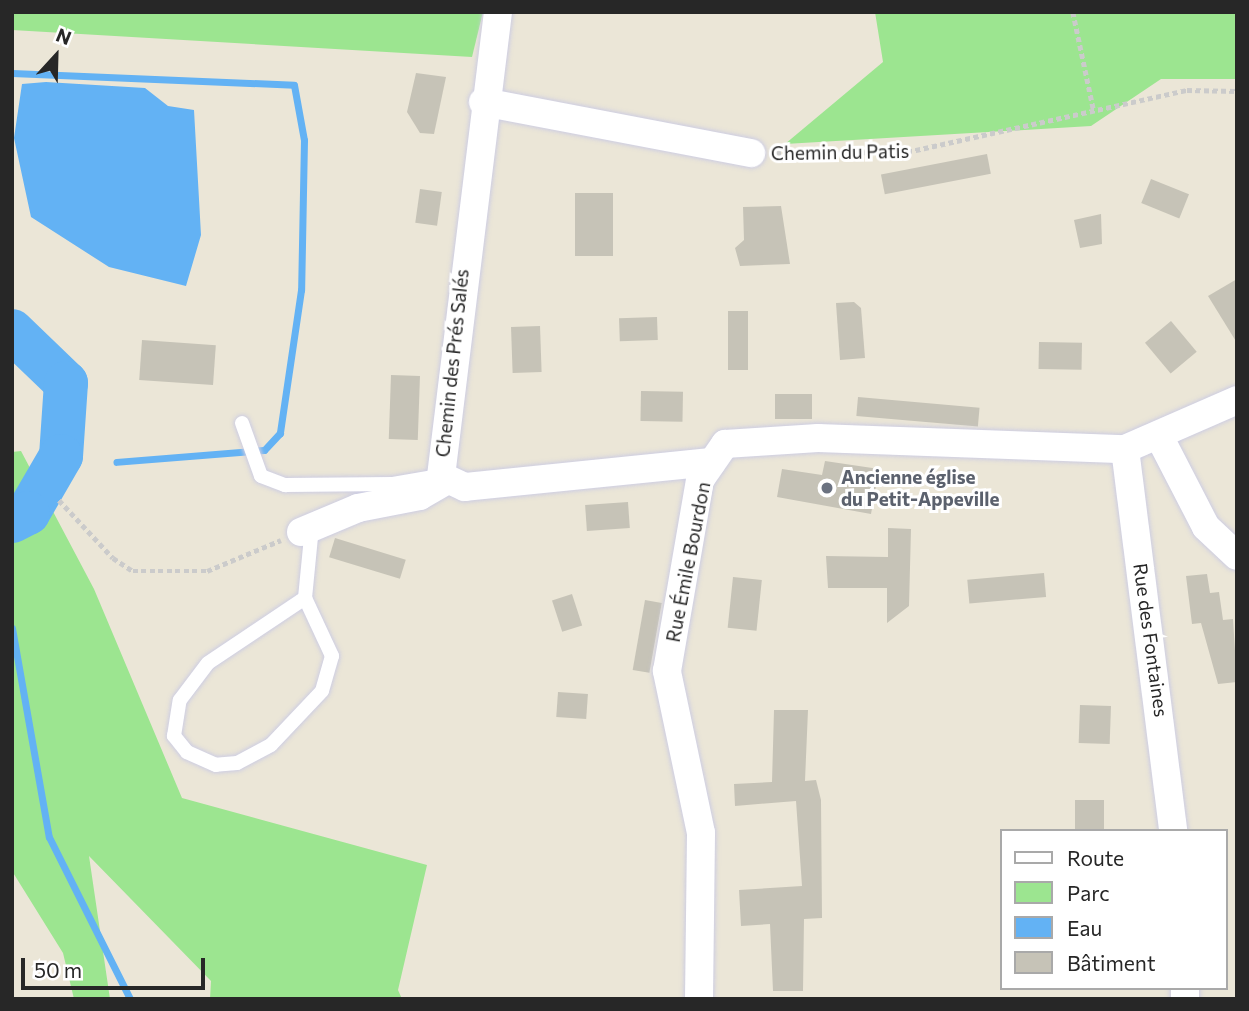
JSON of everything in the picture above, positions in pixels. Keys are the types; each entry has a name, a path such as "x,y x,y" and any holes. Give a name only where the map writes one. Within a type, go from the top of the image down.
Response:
{"street":[{"name":"Chemin des Prés Salés","path":"498,12 483,102 443,479 465,487 712,462"},
{"name":"Chemin du Patis","path":"483,102 751,153"},
{"path":"1125,449 1237,400"},
{"path":"1159,436 1206,527 1237,555"},
{"name":"Rue Émile Bourdon","path":"699,999 701,833 667,671 700,480 725,444 818,438 1125,449"},
{"name":"Rue des Fontaines","path":"1125,449 1173,829"},
{"path":"306,530 358,508 420,496 443,479"}],"lane":[{"path":"245,429 261,476 285,485 393,484 443,479"},
{"path":"305,598 208,663 191,681 173,716 174,736 187,752 216,765 237,763 271,745 322,691 332,656 305,598 306,530"}],"path":[{"path":"1073,12 1094,112"},
{"name":"Chemin du Patis","path":"751,153 907,152 1187,90 1237,91"},
{"path":"59,500 113,558 133,571 159,574 207,572 306,530"}],"green space":[{"path":"12,12 483,12 472,57 12,30"},
{"path":"875,12 1237,12 1237,79 1161,79 1091,126 785,144 883,62"},
{"path":"21,451 94,589 182,798 427,865 398,990 402,999 210,999 211,981 89,856 110,999 74,999 63,953 12,871 12,452"}],"water":[{"path":"46,82 145,88 168,106 194,110 201,235 186,286 109,267 31,217 14,138 22,84"}],"building":[{"path":"416,73 446,77 434,134 420,133 407,112"},
{"path":"987,154 991,174 885,194 881,175"},
{"path":"1151,179 1189,194 1179,218 1141,203"},
{"path":"420,189 442,192 437,226 415,223"},
{"path":"575,193 613,193 613,256 575,256"},
{"path":"781,206 790,264 740,266 735,248 744,240 743,207"},
{"path":"1101,214 1102,244 1080,248 1074,220"},
{"path":"1237,279 1237,343 1208,296"},
{"path":"854,302 861,308 865,358 840,360 836,303"},
{"path":"728,311 748,311 748,370 728,370"},
{"path":"657,317 658,340 620,341 619,318"},
{"path":"1171,321 1197,352 1171,373 1145,343"},
{"path":"540,326 542,372 513,373 511,327"},
{"path":"142,340 216,345 213,385 139,380"},
{"path":"1039,342 1082,343 1082,370 1039,369"},
{"path":"391,375 420,376 418,440 389,439"},
{"path":"641,391 683,392 682,422 640,421"},
{"path":"775,394 812,394 812,419 775,419"},
{"path":"858,397 980,408 978,427 856,416"},
{"name":"Ancienne église du Petit-Appeville","path":"825,461 879,469 871,514 777,497 782,469 822,475"},
{"path":"628,502 630,528 587,531 585,505"},
{"path":"888,528 911,529 909,606 887,623 887,588 828,588 826,556 888,557"},
{"path":"335,538 406,560 400,579 329,557"},
{"path":"1044,573 1046,597 969,604 967,580"},
{"path":"1207,574 1210,593 1219,592 1223,620 1233,619 1237,682 1218,684 1201,623 1192,624 1186,576"},
{"path":"733,577 762,580 757,631 728,628"},
{"path":"572,594 582,625 562,632 552,600"},
{"path":"645,600 662,603 649,673 633,670"},
{"path":"558,692 588,694 586,719 556,717"},
{"path":"1080,705 1111,706 1110,744 1079,743"},
{"path":"774,710 808,710 805,781 816,780 821,800 822,918 804,919 803,991 773,991 770,924 741,926 739,890 802,886 796,801 735,806 734,784 772,782"},
{"path":"1075,800 1104,800 1104,829 1075,829"}],"waterway":[{"path":"12,73 294,85 304,140 301,290 280,433 264,450 116,462"},
{"path":"12,331 66,383 61,456 28,513 12,521"},
{"path":"12,628 49,837 130,999"}],"place":[{"name":"Ancienne église du Petit-Appeville","path":"827,488"}]}
